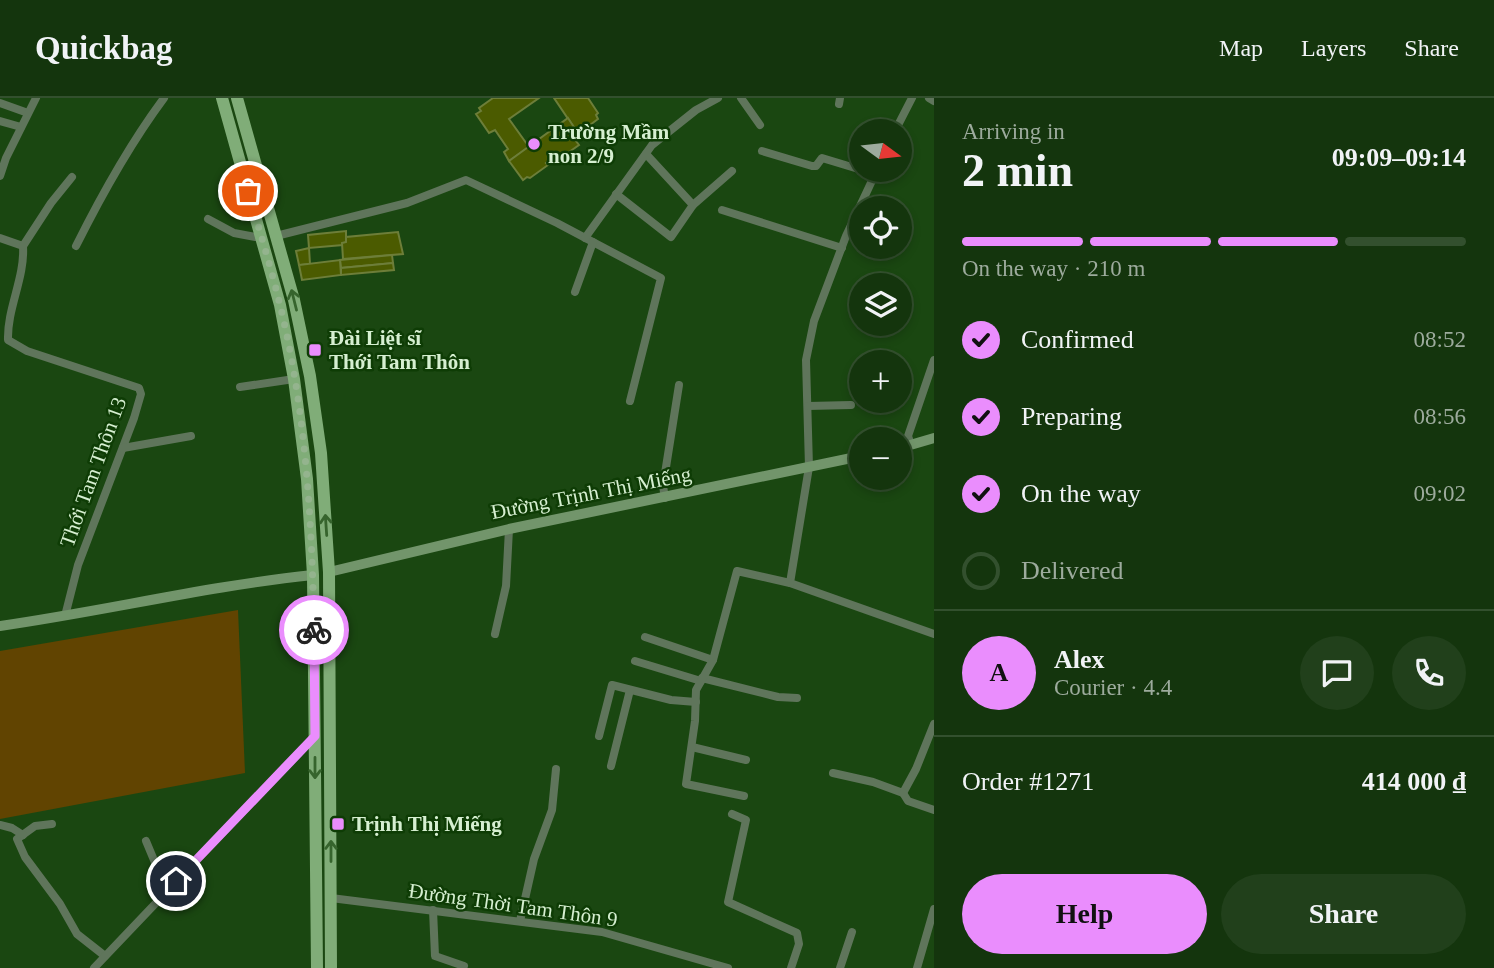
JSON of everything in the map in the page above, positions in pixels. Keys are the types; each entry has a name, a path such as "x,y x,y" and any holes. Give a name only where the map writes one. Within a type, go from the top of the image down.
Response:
{"main road":[{"path":"222,98 280,305 294,379 307,479 313,575 317,968"},
{"path":"237,98 294,300 310,376 321,453 329,572 331,968"},
{"path":"912,444 934,438"},
{"name":"Đường Trịnh Thị Miếng","path":"329,572 509,529 849,459"},
{"path":"0,626 329,572"}],"street":[{"path":"76,246 111,177 137,134 164,98"},
{"path":"575,292 589,240 616,194 652,145 696,110 718,98"},
{"path":"741,98 760,125"},
{"path":"901,119 912,98"},
{"path":"929,98 934,100"},
{"path":"0,177 34,99"},
{"path":"0,103 28,113"},
{"path":"0,121 21,127"},
{"path":"762,151 812,166 816,166 822,158 849,165"},
{"path":"646,154 693,205"},
{"path":"616,194 671,237 693,205 732,172"},
{"path":"0,238 23,246 72,177"},
{"path":"276,236 407,203 466,180 661,278 630,401"},
{"path":"790,583 810,467 806,360 814,321 872,182"},
{"path":"722,210 842,248"},
{"path":"208,219 233,233 261,238"},
{"name":"Thới Tam Thôn 13","path":"23,246 21,271 4,341 138,388 141,394 78,565 65,617"},
{"path":"911,427 934,360"},
{"path":"240,387 294,379"},
{"path":"665,498 663,486 679,385"},
{"path":"808,406 849,405"},
{"path":"122,448 191,436"},
{"path":"495,634 506,586 509,529"},
{"path":"744,796 685,784 692,747 696,690 713,660 737,571 790,583 934,634"},
{"path":"645,637 713,660"},
{"path":"635,661 778,697 797,698"},
{"path":"598,736 612,685 671,700 696,702"},
{"path":"611,766 630,690"},
{"path":"903,793 934,724"},
{"path":"94,968 315,736"},
{"path":"692,747 746,760"},
{"path":"520,921 534,859 552,810 556,769"},
{"path":"833,772 903,793 908,801 934,810"},
{"path":"732,814 746,820 728,902 797,933 799,944 791,968"},
{"path":"52,824 35,826 18,839 25,857 60,904 77,934 105,956"},
{"path":"0,825 23,835"},
{"path":"146,841 156,865 176,881"},
{"name":"Đường Thời Tam Thôn 9","path":"331,898 602,932 728,968"},
{"path":"917,968 934,909"},
{"path":"433,910 435,956 464,966"},
{"path":"840,968 852,932"}],"shaded area":[{"path":"238,610 245,773 0,819 0,651"}],"building":[{"path":"493,98 539,98 509,119 529,147 509,161 504,152 508,149 495,130 489,133 476,114 481,111 479,108"},
{"path":"554,98 588,98 598,113 598,119 590,125 593,129 581,138"},
{"path":"568,118 581,138 576,141 579,145 559,159 556,156 552,159 548,154 551,159 546,163 548,165 523,180 509,161"},
{"path":"346,231 346,242 343,245 309,248 308,235"},
{"path":"398,232 403,254 343,259 342,243 346,242 346,237"},
{"path":"309,248 310,264 299,265 296,251"},
{"path":"392,255 393,263 341,268 340,260"},
{"path":"340,260 341,275 302,280 299,265"},
{"path":"393,263 394,270 341,275 341,268"}],"way so far":[{"path":"248,191 280,305 301,425 307,479 314,630"}],"place":[{"name":"Trường Mầm non 2/9","path":"534,144"},
{"name":"Đài Liệt sĩ Thới Tam Thôn","path":"315,350"},
{"name":"Trịnh Thị Miếng","path":"338,824"}],"route":[{"path":"176,881 315,736 314,630"}]}
